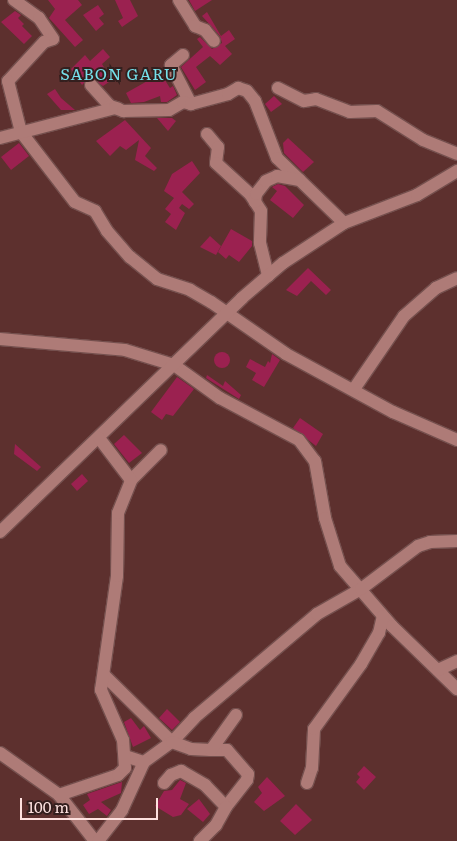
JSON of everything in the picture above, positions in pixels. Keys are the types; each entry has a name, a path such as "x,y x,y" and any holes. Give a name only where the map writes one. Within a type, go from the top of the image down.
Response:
{"street":[{"path":"14,0 39,18 53,39 44,42 8,81 8,91 22,132 75,202 96,211 107,231 130,257 157,279 190,290 286,354 354,389 393,412 457,440"},
{"path":"179,0 195,26 205,30 214,41"},
{"path":"183,55 172,65 191,104"},
{"path":"91,84 110,106 123,111"},
{"path":"0,138 115,108 123,111 169,110 183,102 191,104 228,94 238,88 247,91 256,101 277,158 277,176"},
{"path":"278,88 304,101 316,99 350,112 377,111 424,140 457,154"},
{"path":"207,134 218,147 216,163 255,202 261,212 260,243 268,276"},
{"path":"277,158 305,181 344,223"},
{"path":"0,532 225,314 268,276 344,223 417,195 457,171"},
{"path":"255,202 256,194 266,181 277,176 305,181"},
{"path":"354,389 404,316 436,288 457,278"},
{"path":"0,339 125,350 174,365 220,398 299,440 315,461 325,518 340,566 383,616 457,689"},
{"path":"99,438 131,480"},
{"path":"59,795 118,775 126,768 123,740 101,690 117,576 118,513 131,480 161,450"},
{"path":"0,753 59,795 97,841 122,810 144,762 172,742 194,718 317,614 361,589 418,546 430,542 457,541"},
{"path":"307,783 312,768 314,729 361,664 379,633 383,616"},
{"path":"438,670 457,662"},
{"path":"104,675 172,742 191,749 226,750 248,774 247,780 226,807 216,825 200,841"},
{"path":"211,750 236,715"},
{"path":"125,756 144,762"},
{"path":"164,783 171,775 181,771 205,784 226,807"}],"building":[{"path":"48,0 78,0 82,5 65,20 83,40 75,47 49,18 55,9"},
{"path":"115,0 130,0 138,16 122,27 118,21 123,18"},
{"path":"189,0 212,0 195,11"},
{"path":"98,5 104,14 99,18 104,24 96,31 83,15"},
{"path":"15,11 21,15 18,18 24,24 22,26 32,36 24,44 1,22"},
{"path":"207,12 221,36 229,30 235,39 225,46 232,54 220,65 210,56 196,67 206,82 195,90 181,67 203,47 197,39 200,37 212,49 222,43 220,36 202,16"},
{"path":"103,49 110,57 102,64 112,80 103,86 90,77 82,85 71,69 85,55 90,61"},
{"path":"158,75 159,79 163,77 170,88 173,86 177,95 167,102 161,102 160,96 144,102 131,103 126,93"},
{"path":"55,89 61,98 75,110 61,110 47,94"},
{"path":"274,96 282,104 271,112 265,104"},
{"path":"157,118 172,118 176,121 168,131"},
{"path":"125,120 151,148 145,156 157,168 154,171 135,160 139,140 126,150 120,146 110,156 96,141"},
{"path":"288,138 314,162 303,172 284,153 283,143"},
{"path":"19,143 29,156 11,170 1,157"},
{"path":"192,161 200,173 182,192 194,204 189,209 182,204 179,208 185,213 176,230 165,222 171,214 165,209 174,198 164,191 172,174"},
{"path":"278,184 285,186 304,205 293,218 270,200 277,191 272,187"},
{"path":"231,229 252,241 252,246 239,262 229,255 226,259 218,252"},
{"path":"210,236 221,246 216,255 200,247"},
{"path":"308,268 331,290 326,295 311,281 297,296 286,290"},
{"path":"222,352 230,360 222,368 214,360"},
{"path":"272,354 280,360 264,387 252,380 256,373 246,367 250,359 265,367 268,361 270,363"},
{"path":"207,375 223,386 225,381 241,395 239,399 206,378"},
{"path":"177,377 194,389 173,416 166,414 162,420 151,412"},
{"path":"300,418 323,434 316,446 293,428"},
{"path":"124,435 142,453 129,463 114,444"},
{"path":"15,444 41,467 37,471 14,454"},
{"path":"82,474 88,481 77,491 71,484"},
{"path":"167,709 180,722 172,730 159,718"},
{"path":"131,718 140,730 144,726 151,738 133,747 124,722"},
{"path":"364,766 376,777 364,790 356,782 360,777 357,774"},
{"path":"267,777 285,796 264,811 254,802 262,793 258,787"},
{"path":"180,780 186,783 180,799 189,804 181,815 173,817 155,806 164,791 172,790"},
{"path":"122,782 121,793 101,802 111,810 107,816 98,809 89,814 83,805 90,800 87,794"},
{"path":"199,799 210,814 203,822 187,809"},
{"path":"296,804 312,820 295,835 280,821"}],"district":[{"name":"SABON GARU","path":"119,73"}]}
